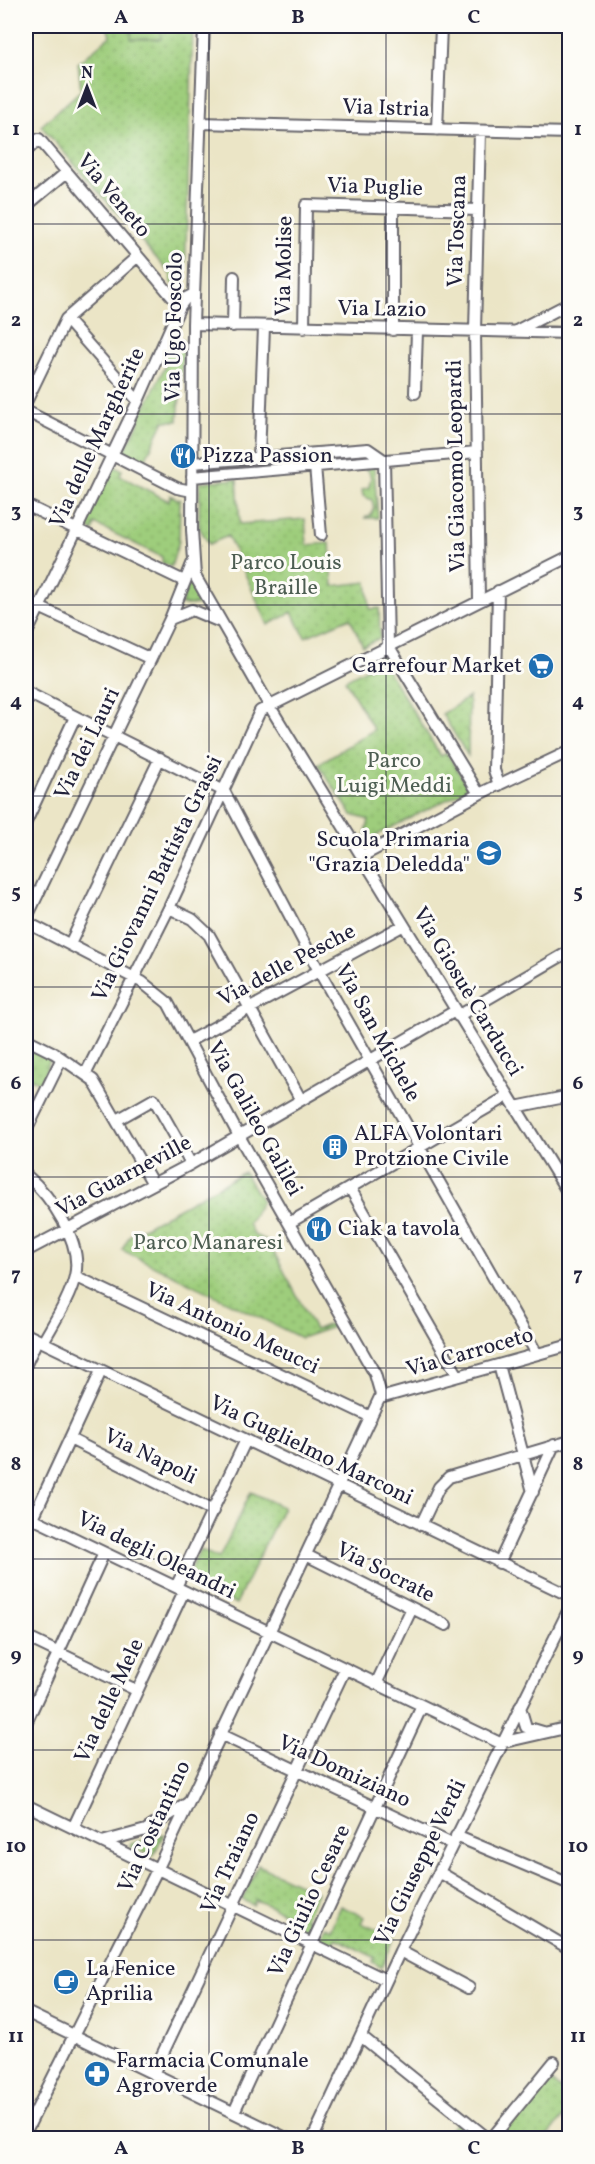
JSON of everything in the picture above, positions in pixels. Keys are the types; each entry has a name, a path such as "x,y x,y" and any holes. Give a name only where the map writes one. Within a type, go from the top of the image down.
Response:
{"street":[{"name":"Via Ugo Foscolo","path":"204,26 193,324 192,564 198,586 220,623"},
{"path":"437,130 441,26"},
{"name":"Via Istria","path":"201,123 570,133"},
{"name":"Via Toscana","path":"475,331 480,131"},
{"name":"Via Veneto","path":"26,151 39,140 180,306"},
{"path":"26,207 67,172"},
{"name":"Via Puglie","path":"306,205 478,210"},
{"name":"Via Molise","path":"304,328 306,205"},
{"path":"393,208 393,330"},
{"path":"26,402 66,319 138,256"},
{"path":"233,326 234,277"},
{"name":"Via delle Margherite","path":"26,635 138,401 180,306 186,298 194,294"},
{"path":"515,332 570,303"},
{"path":"66,319 138,401"},
{"name":"Via Lazio","path":"193,324 570,333"},
{"path":"260,457 264,327"},
{"path":"416,393 417,331"},
{"name":"Via Giacomo Leopardi","path":"475,331 479,600"},
{"path":"26,411 177,488 192,491"},
{"path":"192,463 368,448 384,460"},
{"path":"192,477 477,452"},
{"path":"384,460 388,645 480,794"},
{"path":"315,466 321,535"},
{"path":"26,506 184,581"},
{"path":"269,705 570,556"},
{"name":"Via dei Lauri","path":"26,920 170,619 192,564"},
{"path":"498,591 494,770 499,784"},
{"path":"26,601 151,659"},
{"path":"170,619 184,611 195,610 220,623"},
{"name":"Via Giosuè Carducci","path":"220,623 570,1196"},
{"path":"26,692 224,791"},
{"name":"Via Giovanni Battista Grassi","path":"86,1073 169,908 257,716 269,705"},
{"path":"26,822 75,717"},
{"path":"362,856 499,784 570,751"},
{"path":"70,944 160,758"},
{"name":"Via San Michele","path":"224,791 319,971 537,1354"},
{"path":"169,908 192,919 206,931 301,1100"},
{"name":"Via Galileo Galilei","path":"26,920 133,977 163,998 375,1374 380,1398"},
{"name":"Via delle Pesche","path":"189,1041 404,925"},
{"name":"Via Guarneville","path":"26,1251 191,1164 369,1060 570,951"},
{"path":"26,1040 54,1053 61,1060 86,1073 99,1086 153,1184"},
{"path":"26,1131 61,1060"},
{"path":"289,1223 508,1096"},
{"path":"515,1107 570,1096"},
{"path":"117,1120 154,1099 191,1164"},
{"path":"557,1174 570,1171"},
{"path":"26,1175 47,1199 66,1230 75,1254 75,1276 26,1364"},
{"path":"350,1188 458,1376"},
{"name":"Via Antonio Meucci","path":"75,1276 371,1417"},
{"name":"Via Guglielmo Marconi","path":"26,1334 245,1442 570,1596"},
{"name":"Via Carroceto","path":"380,1398 570,1345"},
{"path":"499,1365 533,1492"},
{"path":"29,1516 101,1371"},
{"name":"Via Costantino","path":"26,2131 157,1870 380,1398"},
{"name":"Via Napoli","path":"69,1439 213,1510"},
{"path":"421,1525 447,1479 570,1441"},
{"name":"Via delle Mele","path":"73,1828 245,1442"},
{"path":"499,1563 554,1445"},
{"name":"Via degli Oleandri","path":"29,1516 501,1743"},
{"path":"26,1723 104,1553"},
{"name":"Via Socrate","path":"306,1555 447,1625"},
{"name":"Via Giuseppe Verdi","path":"312,2139 400,1951 570,1607"},
{"path":"376,1684 412,1608"},
{"path":"26,1637 136,1690"},
{"name":"Via Traiano","path":"153,2074 345,1669"},
{"name":"Via Giulio Cesare","path":"234,2112 422,1706"},
{"path":"520,1707 526,1727 534,1731 549,1732"},
{"path":"501,1743 570,1727"},
{"name":"Via Domiziano","path":"220,1734 375,1808 570,1884"},
{"path":"102,1842 146,1830 189,1803"},
{"path":"26,1805 386,1980"},
{"path":"439,1872 570,1949"},
{"path":"400,1951 469,1988"},
{"path":"26,2012 286,2139"},
{"path":"361,2036 489,2139 554,2062"}],"green space":[{"path":"107,26 193,26 185,278 180,286 171,283 171,275 41,126 81,90 78,63 110,36"},
{"path":"132,26 161,26 161,39 131,39"},
{"path":"177,340 184,341 178,421 164,421 144,462 124,452 140,420 137,415 142,406 146,406 166,364 164,358"},
{"path":"113,466 122,470 120,476 169,501 170,495 180,500 179,541 171,567 162,563 162,557 95,524 93,531 84,526"},
{"path":"374,467 378,518 364,518 371,515 374,508 372,500 363,496 362,490 369,487 371,477 368,470 361,468"},
{"name":"Parco Louis Braille","path":"237,479 240,524 305,519 307,545 330,543 333,586 367,582 370,609 379,608 380,638 363,646 350,618 305,637 292,612 268,625 228,536 209,544 199,527 200,482"},
{"path":"190,579 201,605 181,605"},
{"name":"Parco Luigi Meddi","path":"386,654 390,662 385,666 441,756 447,753 467,786 466,790 369,839 365,837 369,820 352,815 318,764 374,730 345,680 379,662 377,657"},
{"path":"469,697 468,756 442,714"},
{"path":"30,1048 50,1059 41,1083 26,1076 26,1058"},
{"name":"Parco Manaresi","path":"244,1172 262,1201 248,1224 254,1235 268,1241 315,1330 335,1322 336,1326 301,1338 122,1250 130,1235"},
{"path":"251,1492 283,1507 236,1604 186,1579 200,1550 219,1558"},
{"path":"164,1834 153,1856 131,1847 131,1844"},
{"path":"258,1865 317,1892 305,1918 312,1921 307,1931 296,1925 298,1919 256,1900 253,1905 242,1900"},
{"path":"132,1867 143,1871 136,1887 125,1881"},
{"path":"341,1906 364,1917 361,1923 395,1938 381,1967 372,1962 374,1957 335,1938 332,1944 319,1938 324,1927 330,1930"},
{"path":"548,2079 569,2096 569,2123 563,2118 546,2138 502,2138 501,2135"},
{"path":"457,2122 477,2138 443,2138"}],"place":[{"name":"Pizza Passion","path":"183,456"},
{"name":"Carrefour Market","path":"541,666"},
{"name":"Scuola Primaria \"Grazia Deledda\"","path":"489,853"},
{"name":"ALFA Volontari Protzione Civile","path":"335,1147"},
{"name":"Ciak a tavola","path":"319,1229"},
{"name":"La Fenice Aprilia","path":"66,1982"},
{"name":"Farmacia Comunale Agroverde","path":"97,2074"}]}
